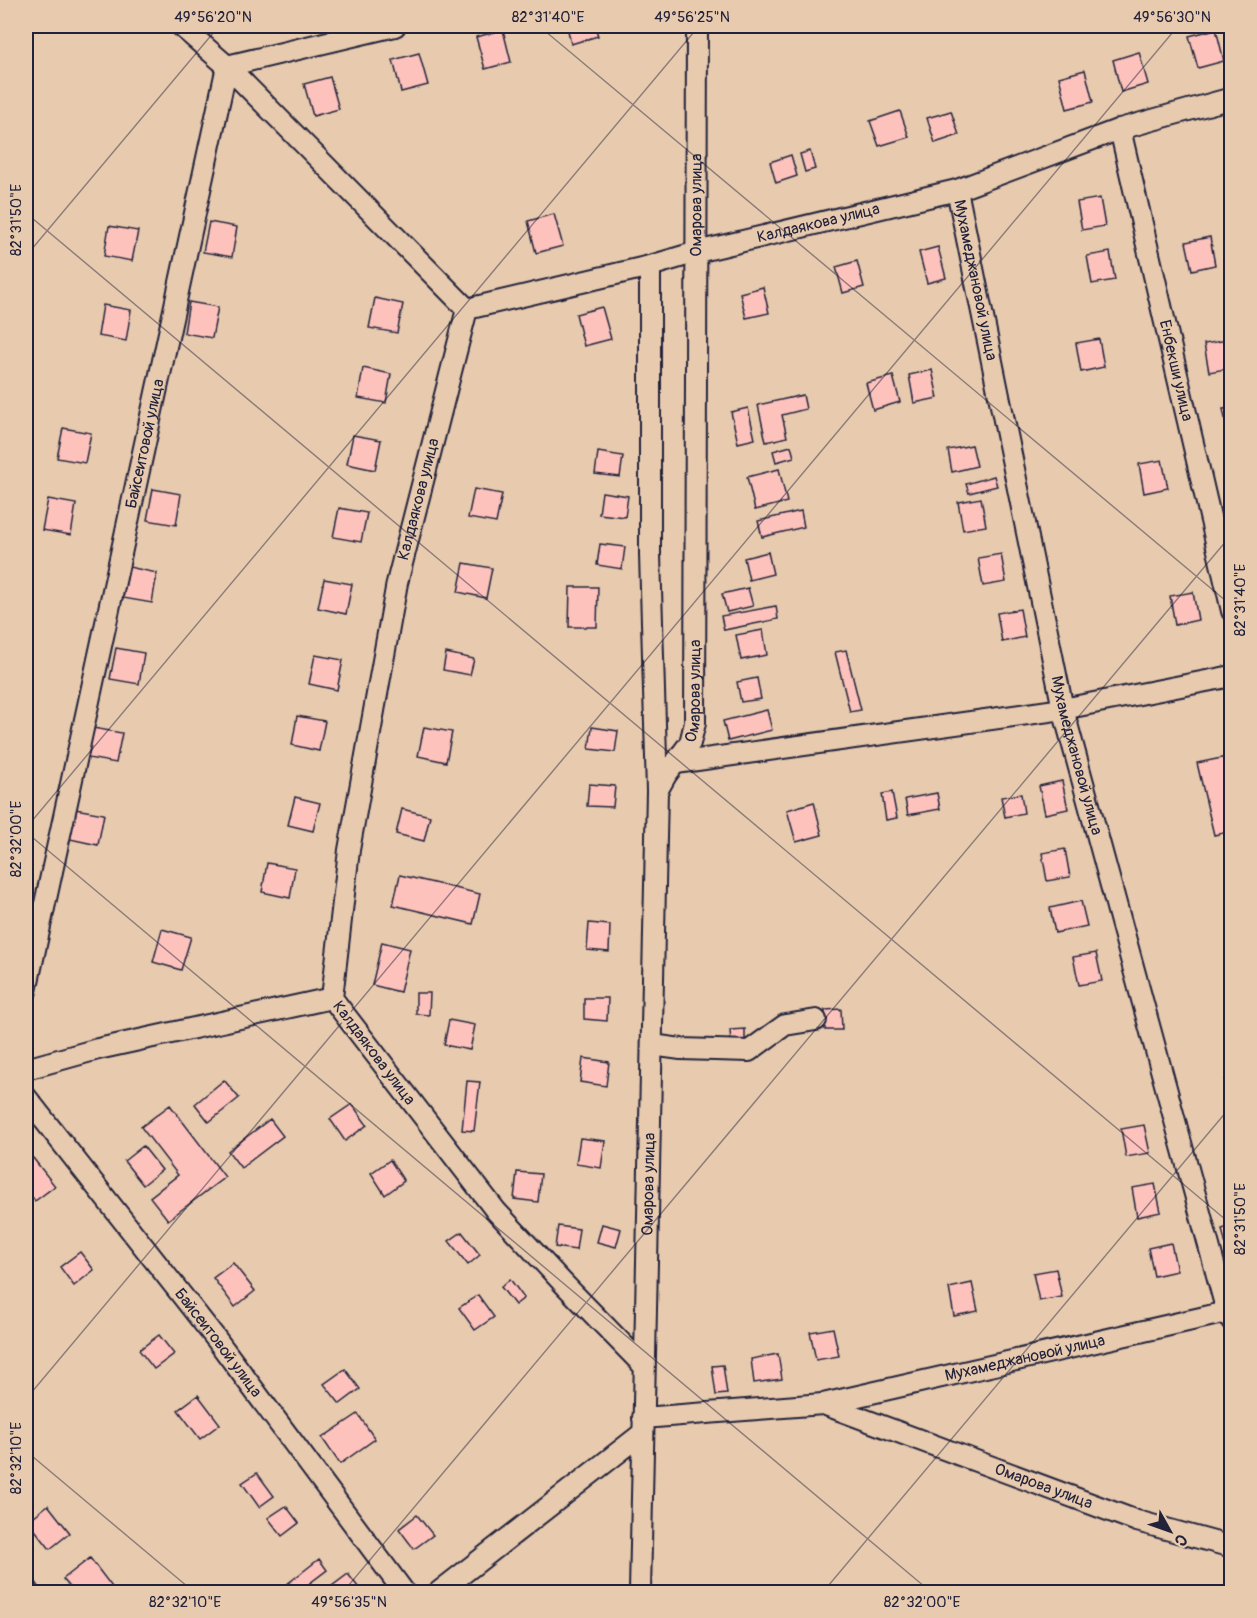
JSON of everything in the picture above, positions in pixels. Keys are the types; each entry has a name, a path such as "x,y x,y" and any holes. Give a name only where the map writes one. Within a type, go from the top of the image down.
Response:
{"street":[{"path":"181,26 227,66 467,309"},
{"path":"227,66 395,26"},
{"name":"Омарова улица","path":"640,1593 657,791 690,742 695,723 697,26"},
{"name":"Байсеитовой улица","path":"26,991 227,66"},
{"name":"Калдаякова улица","path":"644,1366 495,1211 332,998 350,850 397,582 467,309 957,190 1120,129 1232,98"},
{"name":"Енбекши улица","path":"1120,129 1232,611"},
{"name":"Мухамеджановой улица","path":"824,1404 1230,1315 1063,709 957,190"},
{"path":"650,266 650,555 657,791"},
{"path":"676,763 1063,709 1232,676"},
{"path":"26,1069 98,1049 332,998"},
{"path":"652,1046 681,1050 749,1051 785,1025 816,1020"},
{"name":"Байсеитовой улица","path":"26,1098 217,1340 404,1593"},
{"name":"Омарова улица","path":"643,1426 824,1404 1137,1521 1232,1547"},
{"path":"439,1593 643,1426"},
{"path":"26,1588 29,1593"}],"building":[{"path":"567,26 595,26 598,36 571,44"},
{"path":"1216,29 1224,61 1198,68 1189,36"},
{"path":"503,30 511,62 485,69 476,37"},
{"path":"1139,52 1148,84 1121,92 1113,60"},
{"path":"419,53 428,85 401,92 393,60"},
{"path":"1085,70 1093,102 1067,109 1059,77"},
{"path":"330,77 339,109 313,116 304,84"},
{"path":"900,111 909,137 879,146 870,121"},
{"path":"951,111 959,135 935,143 927,118"},
{"path":"810,151 815,169 805,172 800,154"},
{"path":"791,155 797,176 776,183 770,162"},
{"path":"1100,198 1105,226 1082,230 1077,202"},
{"path":"554,214 563,246 536,253 528,221"},
{"path":"209,222 237,227 232,257 203,252"},
{"path":"109,226 138,231 132,261 104,256"},
{"path":"1210,237 1215,265 1192,270 1186,242"},
{"path":"938,247 946,278 927,283 919,252"},
{"path":"1110,252 1115,280 1092,284 1087,256"},
{"path":"857,261 864,287 843,293 836,267"},
{"path":"763,287 769,313 746,318 740,293"},
{"path":"375,298 403,304 397,333 369,328"},
{"path":"189,302 218,307 212,338 184,333"},
{"path":"103,305 131,310 126,341 98,336"},
{"path":"602,307 611,339 584,346 576,314"},
{"path":"1099,339 1104,367 1081,372 1076,343"},
{"path":"1227,340 1232,368 1209,372 1204,344"},
{"path":"363,368 391,374 386,403 358,398"},
{"path":"932,370 938,398 914,403 909,375"},
{"path":"893,376 900,402 873,410 866,383"},
{"path":"803,395 806,409 782,415 787,437 766,442 758,405"},
{"path":"748,408 755,439 738,443 731,412"},
{"path":"1232,408 1232,437 1229,438 1223,409"},
{"path":"63,428 91,433 85,463 57,458"},
{"path":"353,435 381,440 375,470 347,464"},
{"path":"972,445 977,466 952,472 948,450"},
{"path":"791,446 794,457 776,462 773,451"},
{"path":"598,452 623,456 620,477 595,474"},
{"path":"1162,460 1168,488 1144,493 1139,464"},
{"path":"779,469 787,502 755,510 747,477"},
{"path":"994,476 997,486 969,493 966,484"},
{"path":"153,489 181,494 176,525 147,520"},
{"path":"474,489 502,494 496,523 468,518"},
{"path":"602,492 628,496 625,517 599,514"},
{"path":"981,498 986,526 963,530 958,502"},
{"path":"48,499 76,504 71,535 42,530"},
{"path":"339,508 367,513 361,542 333,537"},
{"path":"801,511 804,527 762,537 758,521"},
{"path":"600,544 625,547 622,569 597,565"},
{"path":"768,552 773,574 749,580 744,558"},
{"path":"1001,554 1006,582 983,586 978,558"},
{"path":"464,563 492,568 486,598 458,592"},
{"path":"129,567 157,573 152,603 123,598"},
{"path":"324,579 352,584 346,614 318,608"},
{"path":"570,587 598,587 597,627 569,627"},
{"path":"748,588 753,606 727,612 722,594"},
{"path":"1193,592 1198,620 1175,625 1170,596"},
{"path":"776,606 778,619 724,630 721,616"},
{"path":"1020,609 1025,637 1002,642 997,613"},
{"path":"763,630 767,655 741,660 736,635"},
{"path":"116,648 144,653 139,684 110,679"},
{"path":"846,650 861,710 850,712 835,652"},
{"path":"446,653 474,659 470,675 443,670"},
{"path":"315,655 343,660 337,690 309,684"},
{"path":"757,678 761,699 741,702 737,682"},
{"path":"767,710 772,730 728,741 723,721"},
{"path":"297,716 325,721 319,751 292,745"},
{"path":"424,727 452,732 446,762 418,756"},
{"path":"592,727 618,731 615,752 589,749"},
{"path":"93,728 122,733 116,763 88,758"},
{"path":"1227,757 1232,777 1232,831 1214,835 1197,763"},
{"path":"1062,781 1068,809 1045,814 1039,786"},
{"path":"589,784 615,786 613,807 587,806"},
{"path":"892,792 897,818 886,820 882,794"},
{"path":"937,793 940,809 908,815 905,799"},
{"path":"1021,794 1024,813 1005,817 1001,797"},
{"path":"295,797 320,803 313,831 288,825"},
{"path":"814,802 822,835 796,842 787,810"},
{"path":"75,809 104,814 98,845 70,839"},
{"path":"402,809 430,816 424,841 396,834"},
{"path":"1065,849 1070,877 1047,881 1042,853"},
{"path":"267,863 295,868 290,898 262,892"},
{"path":"400,875 480,894 473,924 393,905"},
{"path":"1081,901 1087,926 1055,933 1050,908"},
{"path":"589,923 610,925 609,952 587,950"},
{"path":"162,929 191,937 181,970 153,962"},
{"path":"382,942 410,949 400,992 372,985"},
{"path":"1096,953 1102,981 1079,985 1073,957"},
{"path":"416,993 430,993 429,1015 416,1014"},
{"path":"584,998 608,998 607,1021 584,1019"},
{"path":"841,1009 842,1030 825,1030 825,1010"},
{"path":"449,1020 475,1025 470,1050 444,1045"},
{"path":"745,1029 745,1043 731,1044 730,1030"},
{"path":"583,1058 609,1062 606,1086 580,1082"},
{"path":"1232,1078 1232,1094 1229,1094 1225,1080"},
{"path":"224,1080 239,1098 209,1122 195,1104"},
{"path":"467,1081 480,1082 474,1131 462,1130"},
{"path":"352,1104 367,1125 345,1141 330,1119"},
{"path":"170,1105 225,1177 168,1220 150,1197 178,1175 141,1127"},
{"path":"270,1119 283,1136 241,1168 228,1151"},
{"path":"1144,1125 1150,1153 1126,1157 1121,1129"},
{"path":"580,1138 605,1141 601,1168 576,1164"},
{"path":"143,1146 162,1170 143,1185 124,1161"},
{"path":"33,1158 55,1186 35,1201 26,1189 26,1163"},
{"path":"390,1160 404,1181 385,1195 371,1173"},
{"path":"517,1172 541,1174 538,1202 514,1199"},
{"path":"1155,1184 1161,1212 1137,1217 1132,1188"},
{"path":"602,1224 621,1229 616,1247 597,1242"},
{"path":"558,1226 579,1229 576,1250 555,1247"},
{"path":"1232,1226 1232,1271 1222,1229"},
{"path":"462,1232 480,1255 468,1265 449,1241"},
{"path":"1171,1243 1177,1271 1154,1276 1148,1248"},
{"path":"80,1252 94,1270 74,1286 60,1267"},
{"path":"233,1263 255,1291 235,1307 213,1278"},
{"path":"1056,1269 1062,1297 1039,1301 1033,1273"},
{"path":"510,1279 524,1298 515,1305 501,1287"},
{"path":"972,1283 978,1311 954,1316 949,1288"},
{"path":"478,1295 494,1317 475,1330 459,1308"},
{"path":"833,1328 839,1356 816,1360 810,1332"},
{"path":"159,1335 174,1354 154,1369 139,1350"},
{"path":"778,1354 782,1379 754,1383 751,1359"},
{"path":"723,1365 727,1394 716,1395 712,1366"},
{"path":"345,1369 360,1389 340,1404 324,1384"},
{"path":"198,1395 220,1424 200,1439 178,1410"},
{"path":"358,1414 375,1439 340,1464 322,1438"},
{"path":"257,1473 274,1496 259,1507 242,1483"},
{"path":"48,1505 70,1533 50,1549 28,1521"},
{"path":"286,1506 299,1523 282,1536 268,1518"},
{"path":"417,1515 433,1535 414,1549 399,1529"},
{"path":"90,1558 112,1587 105,1592 74,1592 63,1579"},
{"path":"319,1559 327,1570 298,1592 286,1592 282,1588"},
{"path":"348,1574 362,1592 330,1592 328,1589"}]}
